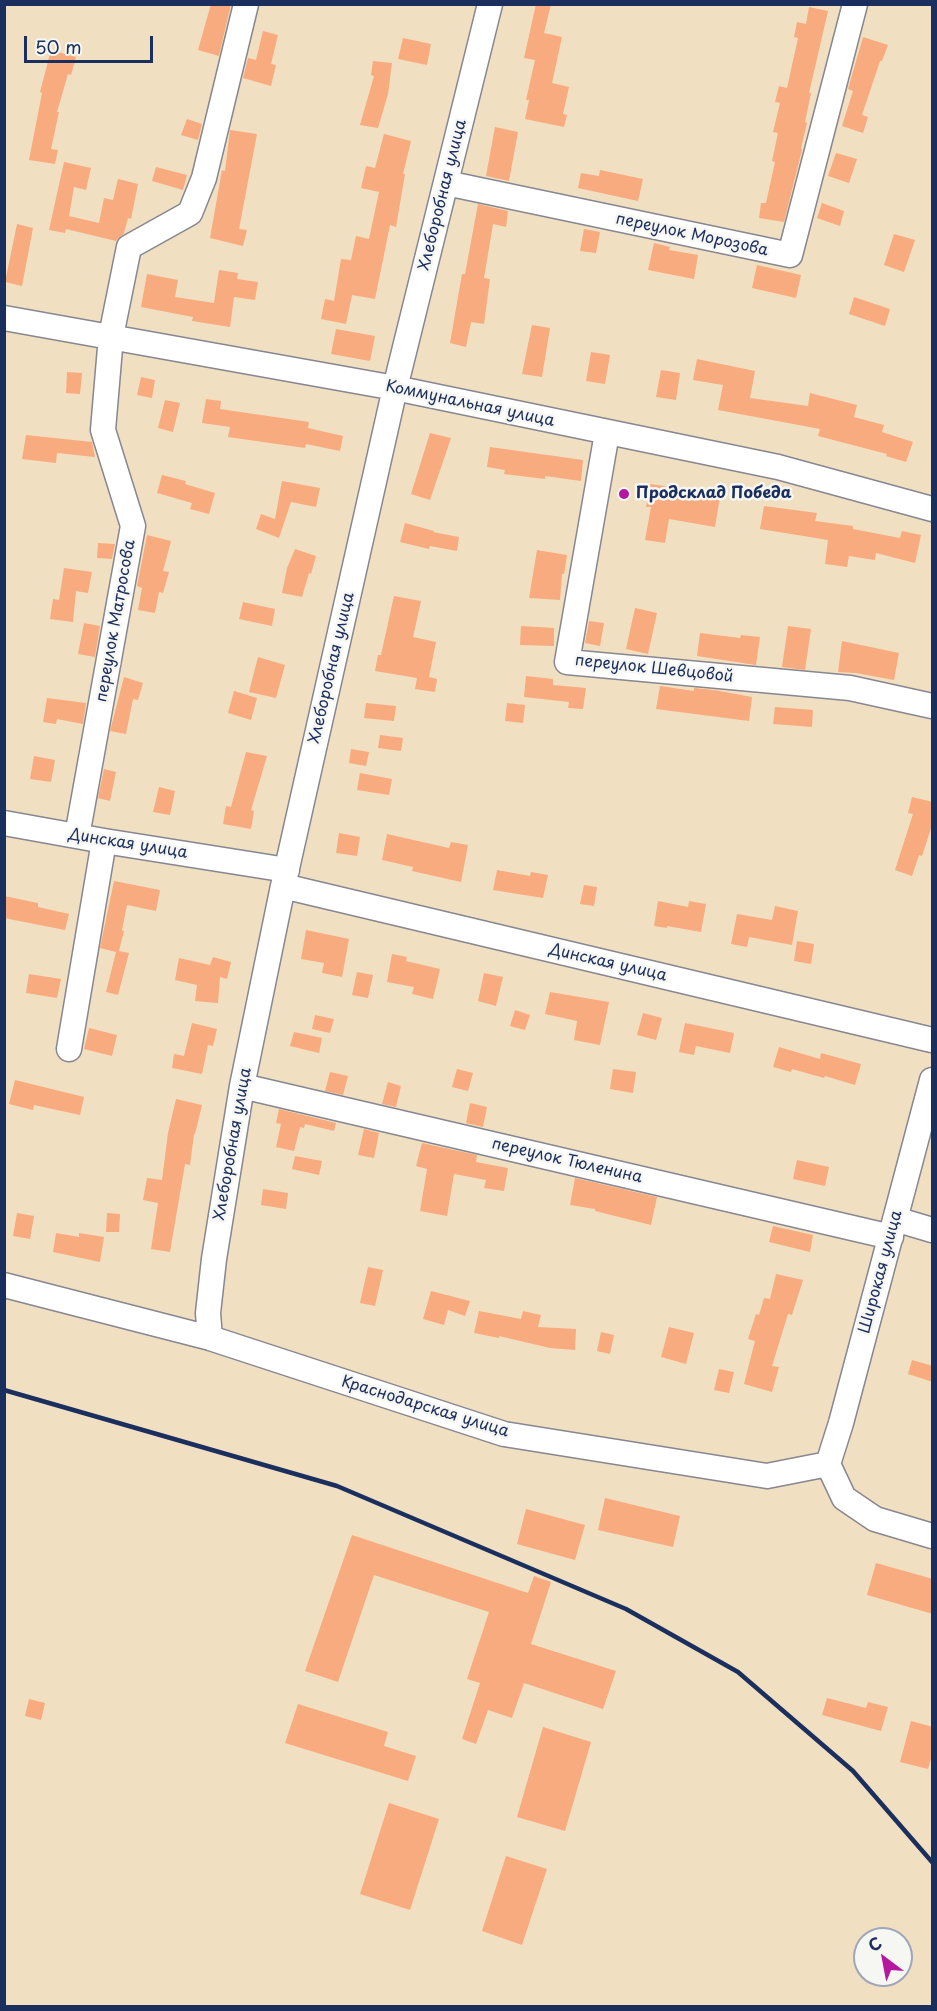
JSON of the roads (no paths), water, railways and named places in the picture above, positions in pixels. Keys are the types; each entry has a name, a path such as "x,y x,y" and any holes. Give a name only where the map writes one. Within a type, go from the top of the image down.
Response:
{"street":[{"name":"переулок Матросова","path":"77,836 133,526 103,430 111,336 129,247 190,213 204,178 246,4"},
{"name":"Хлеборобная улица","path":"210,1338 208,1313 214,1259 242,1086 285,878 395,388 490,4"},
{"name":"переулок Морозова","path":"446,183 790,255 855,4"},
{"name":"Коммунальная улица","path":"4,318 395,388 778,467 933,509"},
{"name":"переулок Шевцовой","path":"607,433 567,662 850,688 933,706"},
{"name":"Динская улица","path":"4,823 285,878 933,1040"},
{"path":"69,1049 104,841"},
{"name":"Широкая улица","path":"828,1464 933,1080"},
{"name":"переулок Тюленина","path":"242,1086 893,1228 933,1230"},
{"name":"Краснодарская улица","path":"4,1285 210,1338 504,1434 767,1476 828,1464"},
{"path":"828,1464 844,1498 875,1519 933,1536"}],"railway":[{"path":"4,1390 337,1486 626,1609 738,1672 853,1771 932,1862"}],"place":[{"name":"Продсклад Победа","path":"624,494"}]}
